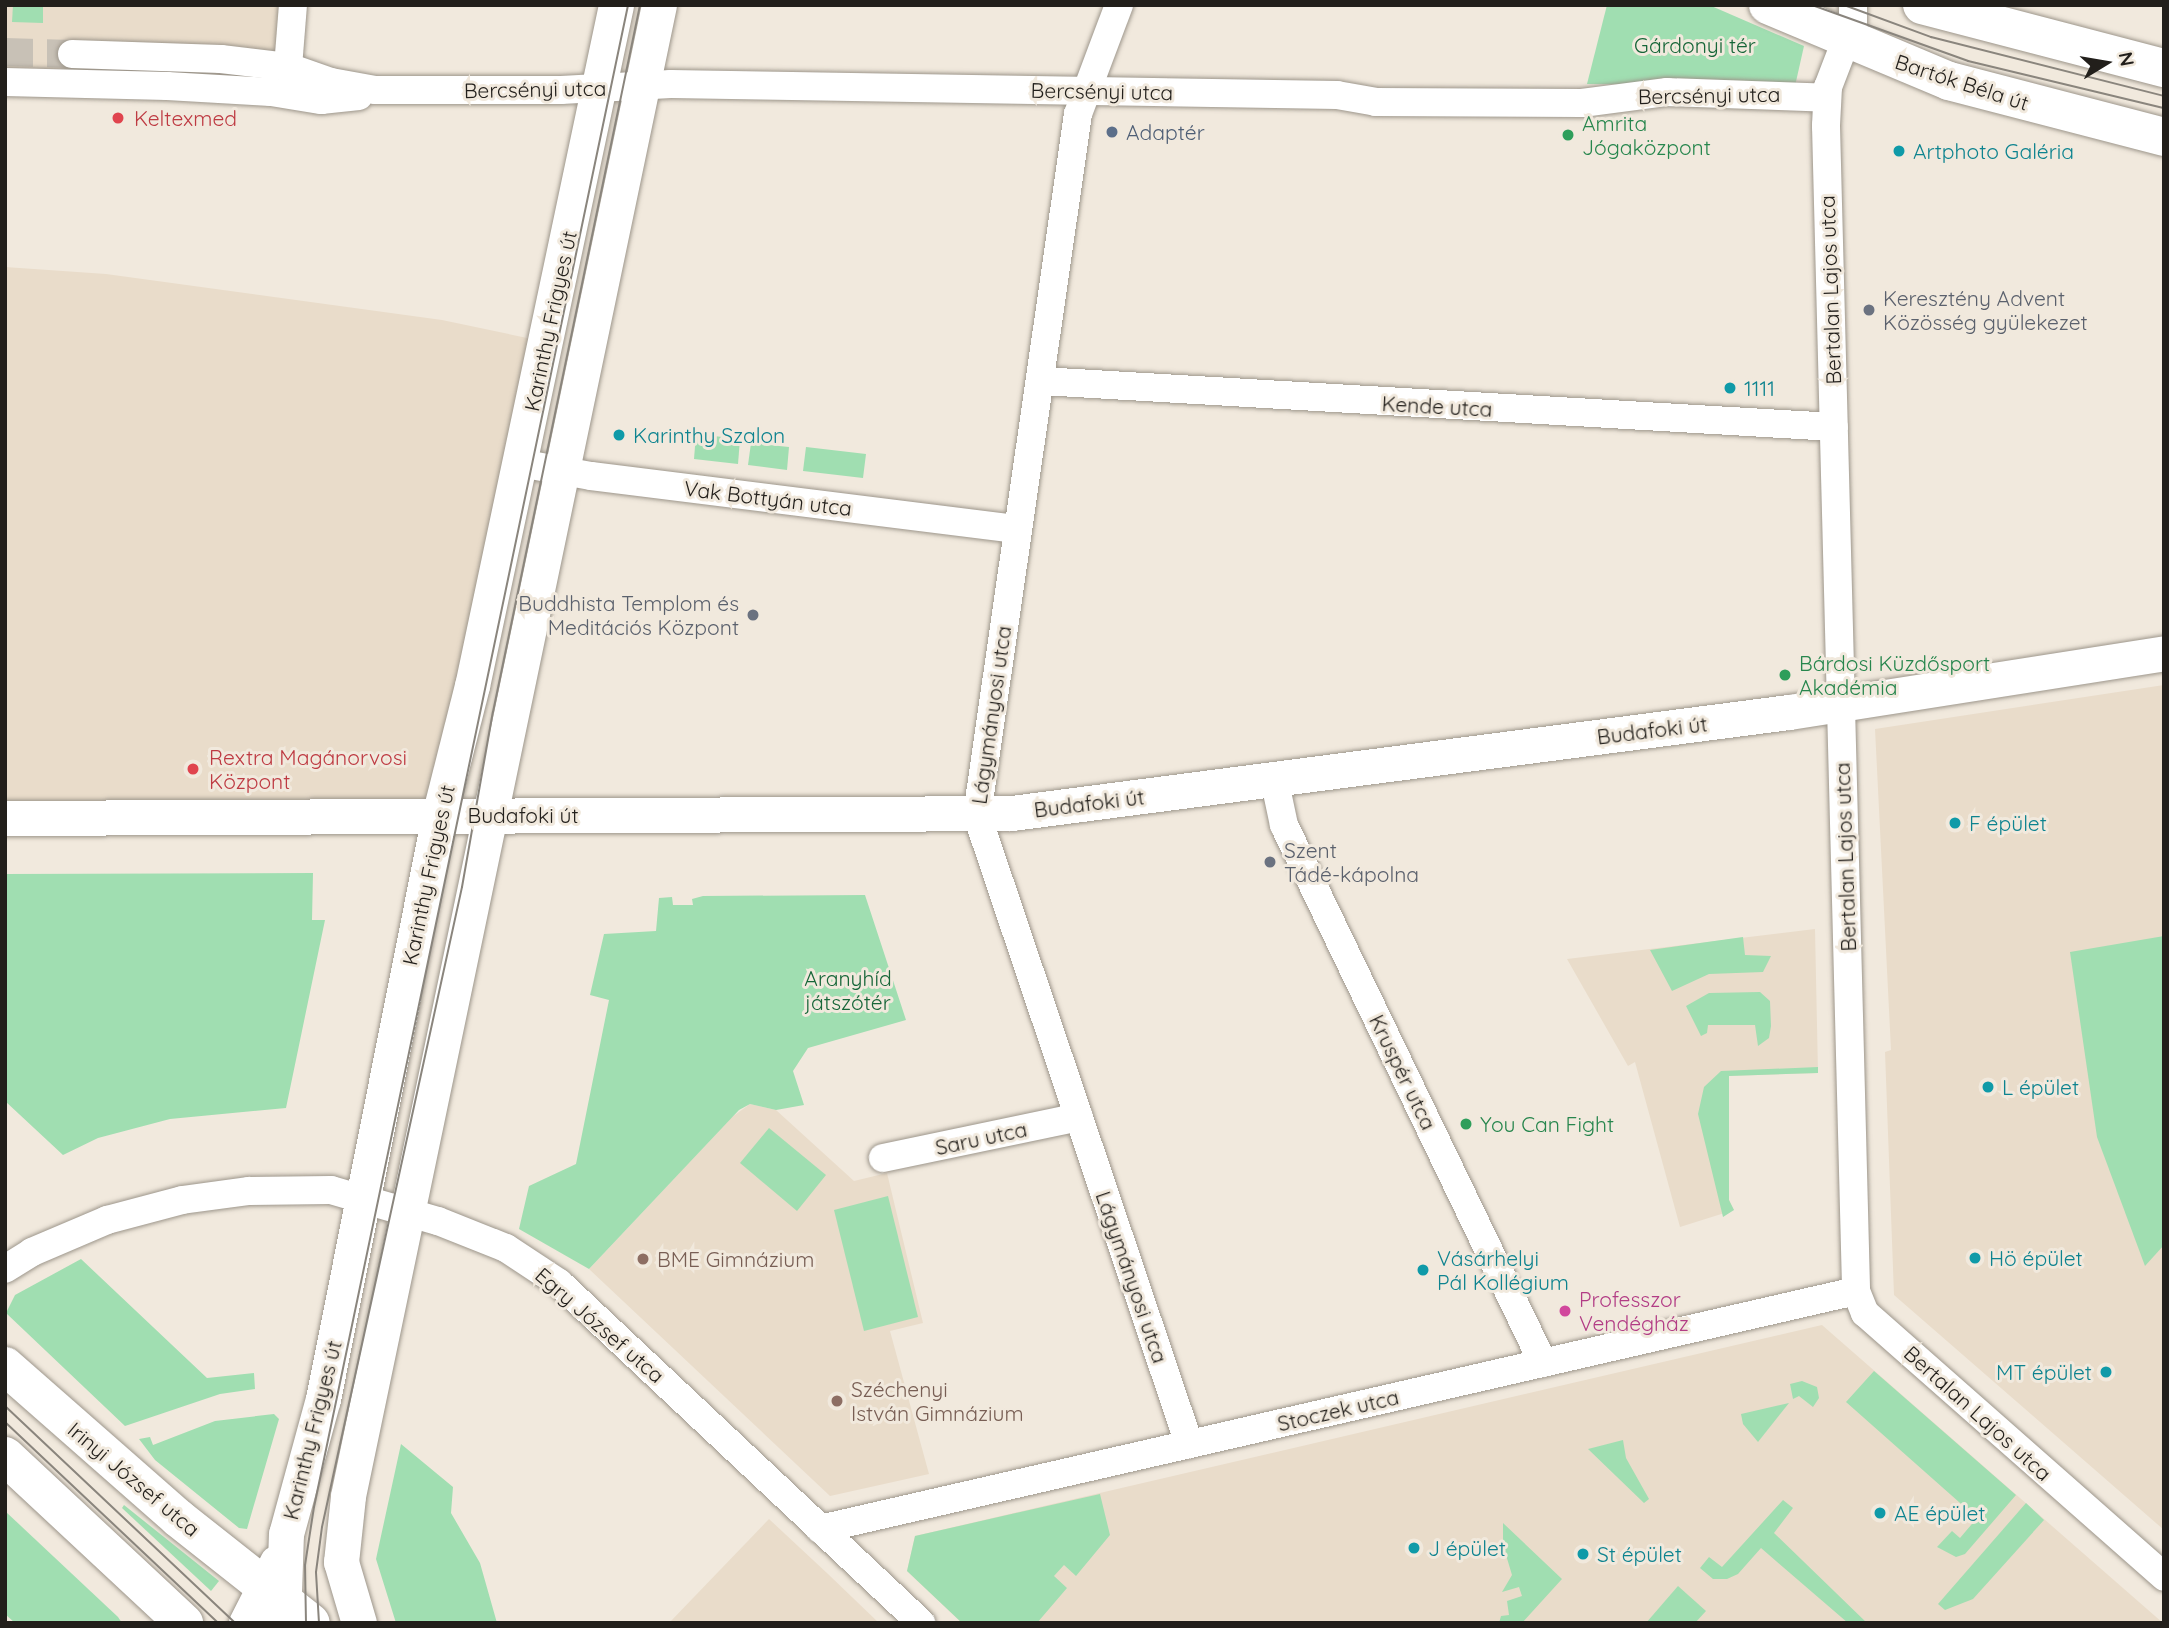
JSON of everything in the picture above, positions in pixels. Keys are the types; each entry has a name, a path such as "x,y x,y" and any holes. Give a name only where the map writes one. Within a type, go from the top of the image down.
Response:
{"main road":[{"name":"Bartók Béla út","path":"1768,5 1850,23 2010,100 2164,137"},
{"path":"1922,5 2164,68"},
{"name":"Irinyi József utca","path":"5,1366 178,1518 286,1608"},
{"path":"5,1457 184,1623"},
{"path":"116,1560 150,1623"}],"street":[{"path":"288,67 293,5"},
{"name":"Karinthy Frigyes út","path":"286,1608 283,1546 323,1399 365,1199 439,816 520,463 616,5"},
{"name":"Karinthy Frigyes út","path":"359,1623 344,1579 340,1551 407,1210 491,816 559,471 659,5"},
{"name":"Lágymányosi utca","path":"1119,5 1078,114 978,815 1189,1444"},
{"name":"Bertalan Lajos utca","path":"1850,23 1827,98 1839,704 1856,1291 1865,1313 2164,1577"},
{"name":"Bercsényi utca","path":"72,54 221,59 288,67 331,82 375,90 641,86 1087,91 1337,95 1389,102 1582,103 1667,92 1827,98"},
{"name":"Bercsényi utca","path":"5,82 181,86 321,100 347,100 375,90"},
{"name":"Kende utca","path":"1041,381 1834,426"},
{"name":"Vak Bottyán utca","path":"520,463 559,471 1017,528"},
{"name":"Budafoki út","path":"5,818 978,815 1839,704 2164,653"},
{"name":"Kruspér utca","path":"1273,778 1284,825 1543,1363"},
{"name":"Saru utca","path":"883,1158 1079,1117"},
{"name":"Egry József utca","path":"5,1269 32,1252 107,1220 182,1200 292,1188 331,1190 407,1210 506,1248 559,1283 921,1623"},
{"name":"Stoczek utca","path":"820,1529 1856,1291"},
{"path":"246,1623 286,1608"}],"shaded area":[{"path":"5,5 304,5 281,98 5,91"},
{"path":"5,267 106,274 442,320 551,343 448,818 5,822"},
{"path":"2164,685 2164,1530 1894,1295 1885,1052 1891,1050 1875,729"},
{"path":"1815,929 1818,1073 1729,1076 1729,1200 1734,1210 1680,1227 1635,1062 1628,1066 1567,959"},
{"path":"750,1104 776,1110 854,1181 887,1173 923,1323 890,1331 929,1474 830,1496 589,1269 732,1117"},
{"path":"1822,1325 2163,1623 962,1623 907,1571 915,1536"},
{"path":"769,1519 828,1574 879,1623 669,1623"}],"green space":[{"path":"13,5 43,5 43,23 12,22"},
{"name":"Gárdonyi tér","path":"1607,5 1709,5 1804,46 1795,86 1587,84"},
{"path":"696,434 740,439 738,464 694,459"},
{"path":"751,443 789,447 787,470 748,465"},
{"path":"806,447 866,454 863,478 803,471"},
{"path":"313,873 312,920 325,920 286,1108 170,1119 98,1138 63,1155 5,1101 5,874"},
{"name":"Aranyhíd játszótér","path":"865,895 906,1020 808,1048 793,1071 804,1105 776,1110 750,1104 739,1110 589,1269 519,1229 529,1186 576,1164 609,1000 590,995 604,934 656,931 659,898 672,897 673,905 693,905 692,899 703,896"},
{"path":"2164,936 2164,1245 2145,1266 2097,1137 2070,952"},
{"path":"1743,937 1745,955 1771,956 1763,972 1709,974 1672,991 1650,950"},
{"path":"1760,992 1770,1001 1771,1026 1769,1038 1758,1046 1755,1025 1708,1025 1707,1033 1701,1036 1686,1006 1709,993"},
{"path":"1818,1067 1818,1073 1729,1076 1729,1200 1734,1210 1723,1217 1698,1114 1704,1087 1721,1071"},
{"path":"769,1128 826,1175 797,1211 740,1163"},
{"path":"888,1196 918,1317 864,1331 834,1210"},
{"path":"81,1259 207,1378 254,1373 255,1389 220,1394 125,1426 6,1313 15,1295"},
{"path":"1874,1371 2016,1495 1965,1554 1956,1557 1937,1547 1952,1531 1960,1538 1977,1518 1846,1402"},
{"path":"1802,1381 1817,1387 1819,1398 1813,1407 1799,1396 1793,1399 1790,1384"},
{"path":"1789,1403 1758,1442 1743,1424 1741,1414"},
{"path":"274,1414 279,1419 247,1529 239,1528 155,1460 139,1439 150,1437 153,1445 215,1421"},
{"path":"1623,1440 1626,1458 1649,1499 1644,1503 1588,1449"},
{"path":"401,1444 453,1487 451,1513 480,1563 497,1623 396,1623 376,1559"},
{"path":"1100,1494 1110,1535 1076,1576 1064,1565 1054,1576 1067,1588 1037,1623 962,1623 907,1571 915,1536"},
{"path":"1783,1500 1793,1508 1774,1533 1867,1623 1848,1623 1761,1548 1738,1574 1727,1579 1713,1579 1700,1568 1709,1557 1722,1567"},
{"path":"2026,1503 2044,1520 1973,1599 1945,1610 1938,1604"},
{"path":"124,1505 219,1581 211,1591 122,1508"},
{"path":"5,1511 122,1623 15,1623 5,1614"},
{"path":"1503,1523 1562,1579 1522,1623 1499,1623 1501,1616 1509,1615 1507,1601 1522,1596 1519,1587 1502,1592 1512,1575 1503,1545"},
{"path":"1678,1586 1706,1611 1695,1623 1646,1623"}],"tunnel":[{"path":"5,52 72,54"}],"tram line":[{"path":"306,1623 305,1565 314,1507 628,5"},
{"path":"319,1623 316,1572 322,1527 462,887 493,712 640,5"},
{"path":"1812,5 1968,61 2164,108"},
{"path":"1844,5 1931,37 2164,96"},
{"path":"5,1406 235,1623"},
{"path":"5,1422 218,1623"}],"place":[{"name":"Keltexmed","path":"118,118"},
{"name":"Adaptér","path":"1112,132"},
{"name":"Amrita Jógaközpont","path":"1568,135"},
{"name":"Artphoto Galéria","path":"1899,151"},
{"name":"Keresztény Advent Közösség gyülekezet","path":"1869,310"},
{"name":"1111","path":"1730,388"},
{"name":"Karinthy Szalon","path":"619,435"},
{"name":"Buddhista Templom és Meditációs Központ","path":"753,615"},
{"name":"Bárdosi Küzdősport Akadémia","path":"1785,675"},
{"name":"Rextra Magánorvosi Központ","path":"193,769"},
{"name":"F épület","path":"1955,823"},
{"name":"Szent Tádé-kápolna","path":"1270,862"},
{"name":"L épület","path":"1988,1087"},
{"name":"You Can Fight","path":"1466,1124"},
{"name":"Hö épület","path":"1975,1258"},
{"name":"BME Gimnázium","path":"643,1259"},
{"name":"Vásárhelyi Pál Kollégium","path":"1423,1270"},
{"name":"Professzor Vendégház","path":"1565,1311"},
{"name":"MT épület","path":"2106,1372"},
{"name":"Széchenyi István Gimnázium","path":"837,1401"},
{"name":"AE épület","path":"1880,1513"},
{"name":"J épület","path":"1414,1548"},
{"name":"St épület","path":"1583,1554"}]}
